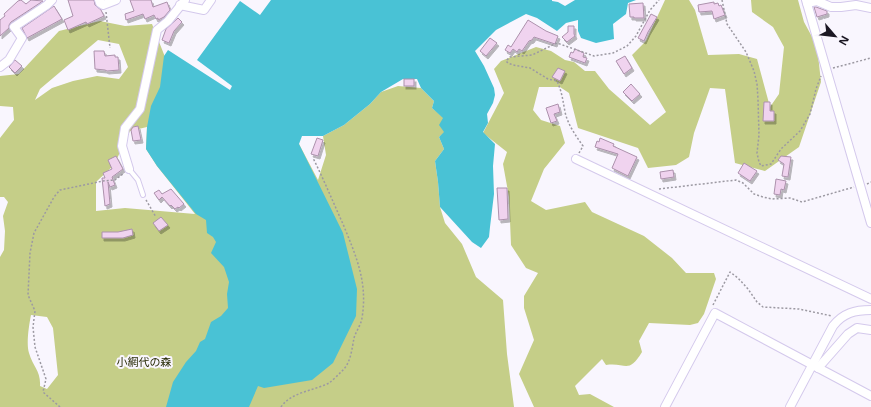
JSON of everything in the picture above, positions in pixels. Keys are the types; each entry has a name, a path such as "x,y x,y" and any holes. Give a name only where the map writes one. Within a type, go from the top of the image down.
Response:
{"street":[{"path":"0,67 9,60 22,38 14,27 52,0"},
{"path":"101,2 116,0"},
{"path":"129,169 122,146 125,128 140,109 157,30 168,20 182,2 204,10 211,0"},
{"path":"871,8 856,4 840,8 831,7 817,1 806,2 871,223"},
{"path":"576,159 871,299"},
{"path":"790,407 815,366 832,326 845,314 871,310"},
{"path":"664,407 715,313 871,396"},
{"path":"815,366 848,334 857,328 871,330"}],"lane":[{"path":"129,169 138,180 143,195"}],"path":[{"path":"576,159 583,146 574,133 568,120 563,96 557,81 548,79 530,68 513,65 506,61 510,57 532,54 558,43 594,56 613,53 627,46 636,36 650,10 658,0"},
{"path":"722,0 727,24 746,52 754,71 758,99 759,135 757,152 758,162 761,166 771,164 781,149 800,131 810,114 816,89 822,73 827,70 871,58"},
{"path":"101,2 107,16 110,48"},
{"path":"281,407 285,401 301,393 330,383 344,370 352,353 355,337 362,319 363,297 358,260 332,198 313,158"},
{"path":"60,407 43,392 46,379 35,347 33,328 35,311 28,295 30,253 34,233 54,197 60,190 115,180 129,169"},
{"path":"659,189 736,180 743,183 754,194 763,197 772,199 790,198 802,202 871,182"},
{"path":"143,195 156,217"},
{"path":"715,313 711,308 730,272 738,278 757,302 763,307 799,310 833,316 838,320"}],"green space":[{"path":"665,0 689,0 695,10 708,55 739,54 757,59 770,107 779,94 784,47 773,27 752,12 751,0 798,0 804,22 817,46 821,82 799,147 765,171 735,163 725,89 710,88 694,133 689,157 676,165 648,168 638,148 578,128 569,93 560,87 539,87 533,110 541,120 560,126 565,143 544,169 531,201 546,210 585,202 592,212 644,236 672,258 686,273 714,273 716,279 704,314 698,323 690,325 649,323 639,341 642,352 633,363 626,366 606,365 602,359 575,386 579,395 590,394 614,407 534,407 519,374 534,340 524,308 524,296 538,273 526,268 511,245 509,197 503,164 507,152 483,133 504,93 494,69 501,61 536,47 551,51 565,60 574,62 585,71 595,71 609,89 650,125 666,112 632,55 646,41"},
{"name":"小網代の森","path":"100,21 125,26 152,24 178,90 299,144 318,180 326,155 323,136 344,125 370,104 381,92 398,86 421,88 434,101 432,108 444,118 444,133 439,137 444,149 435,161 440,207 445,223 462,244 476,277 503,300 507,354 514,407 0,407 0,257 4,250 5,231 3,216 8,202 4,197 0,197 0,138 14,120 13,107 0,106 0,76 19,74 59,31","holes":["98,40 119,44 128,67 119,79 97,76 73,81 52,88 35,100 40,89","147,127 146,149 157,166 195,214 125,208 96,211 96,182 114,165 130,131","31,315 47,317 53,328 58,375 47,389 40,386 39,376 29,353 29,329"]}],"water":[{"path":"271,0 552,0 565,6 575,0 636,0 628,3 626,14 613,24 614,39 596,43 581,38 578,31 578,20 566,23 557,31 537,18 526,14 496,30 475,51 494,88 495,95 493,103 487,114 488,123 483,132 495,144 493,166 494,194 489,237 481,248 472,242 440,207 435,161 444,149 439,137 444,132 439,125 443,118 432,108 434,101 421,88 417,79 403,79 381,92 370,104 344,125 323,136 302,136 299,144 343,233 357,289 356,316 333,363 312,380 264,388 258,386 249,407 166,407 173,382 186,362 196,351 200,342 205,339 211,322 221,316 228,308 227,294 229,282 224,267 211,253 216,242 213,237 207,233 206,220 196,214 157,166 146,149 147,127 151,106 160,87 164,56 168,50 230,90 232,86 197,60 240,1 260,15"}],"building":[{"path":"21,0 26,4 31,0 43,1 11,22 9,28 0,36 0,20 5,16 4,14"},
{"path":"68,0 94,0 95,5 101,10 104,16 87,24 86,22 68,30 64,20 73,16"},
{"path":"130,0 151,0 153,7 167,2 170,10 164,17 158,20 158,18 156,19 154,15 145,19 143,14 126,20 125,14 134,11"},
{"path":"714,2 714,4 718,3 719,6 721,5 725,15 714,19 712,11 699,12 698,5"},
{"path":"643,3 644,18 630,17 629,4"},
{"path":"54,6 62,19 27,38 22,28"},
{"path":"814,7 827,11 827,14 817,17"},
{"path":"651,14 657,17 644,41 638,38"},
{"path":"178,18 182,22 174,31 169,43 162,40 166,29"},
{"path":"528,20 546,31 558,36 555,44 534,37 522,51 519,49 517,52 513,49 510,53 505,50 508,45 511,47"},
{"path":"568,26 574,26 575,36 567,42 562,37 568,32"},
{"path":"490,38 497,43 486,56 480,51"},
{"path":"575,49 584,53 583,57 587,58 585,63 569,57 571,52 573,53"},
{"path":"94,51 104,51 105,56 115,55 115,57 118,57 119,70 107,71 95,69"},
{"path":"625,56 632,68 624,74 616,61"},
{"path":"15,60 22,66 15,73 9,67"},
{"path":"558,68 565,71 560,81 552,77"},
{"path":"404,79 414,79 414,86 404,86"},
{"path":"631,84 640,94 632,101 623,92"},
{"path":"764,102 770,102 770,111 774,111 774,121 763,121"},
{"path":"558,104 560,112 554,114 557,121 551,123 546,108"},
{"path":"138,126 141,140 133,141 131,130 133,127"},
{"path":"317,138 323,140 318,156 311,154"},
{"path":"600,138 637,157 628,176 612,168 618,154 595,147"},
{"path":"116,156 123,169 112,177 115,185 110,187 108,182 110,204 105,206 102,178 105,178 103,173 112,169 108,160"},
{"path":"781,156 791,157 788,177 782,176 784,164 778,160"},
{"path":"744,163 757,171 750,181 738,173"},
{"path":"673,170 674,177 661,179 660,172"},
{"path":"776,179 786,181 784,190 781,189 780,195 774,194"},
{"path":"497,188 507,188 508,219 499,220"},
{"path":"171,189 184,204 179,208 178,207 175,209 171,205 170,206 162,197 159,200 154,193 159,190 162,194"},
{"path":"161,217 168,225 159,231 153,223"},
{"path":"132,229 133,235 123,238 102,238 102,232 118,232"}]}
